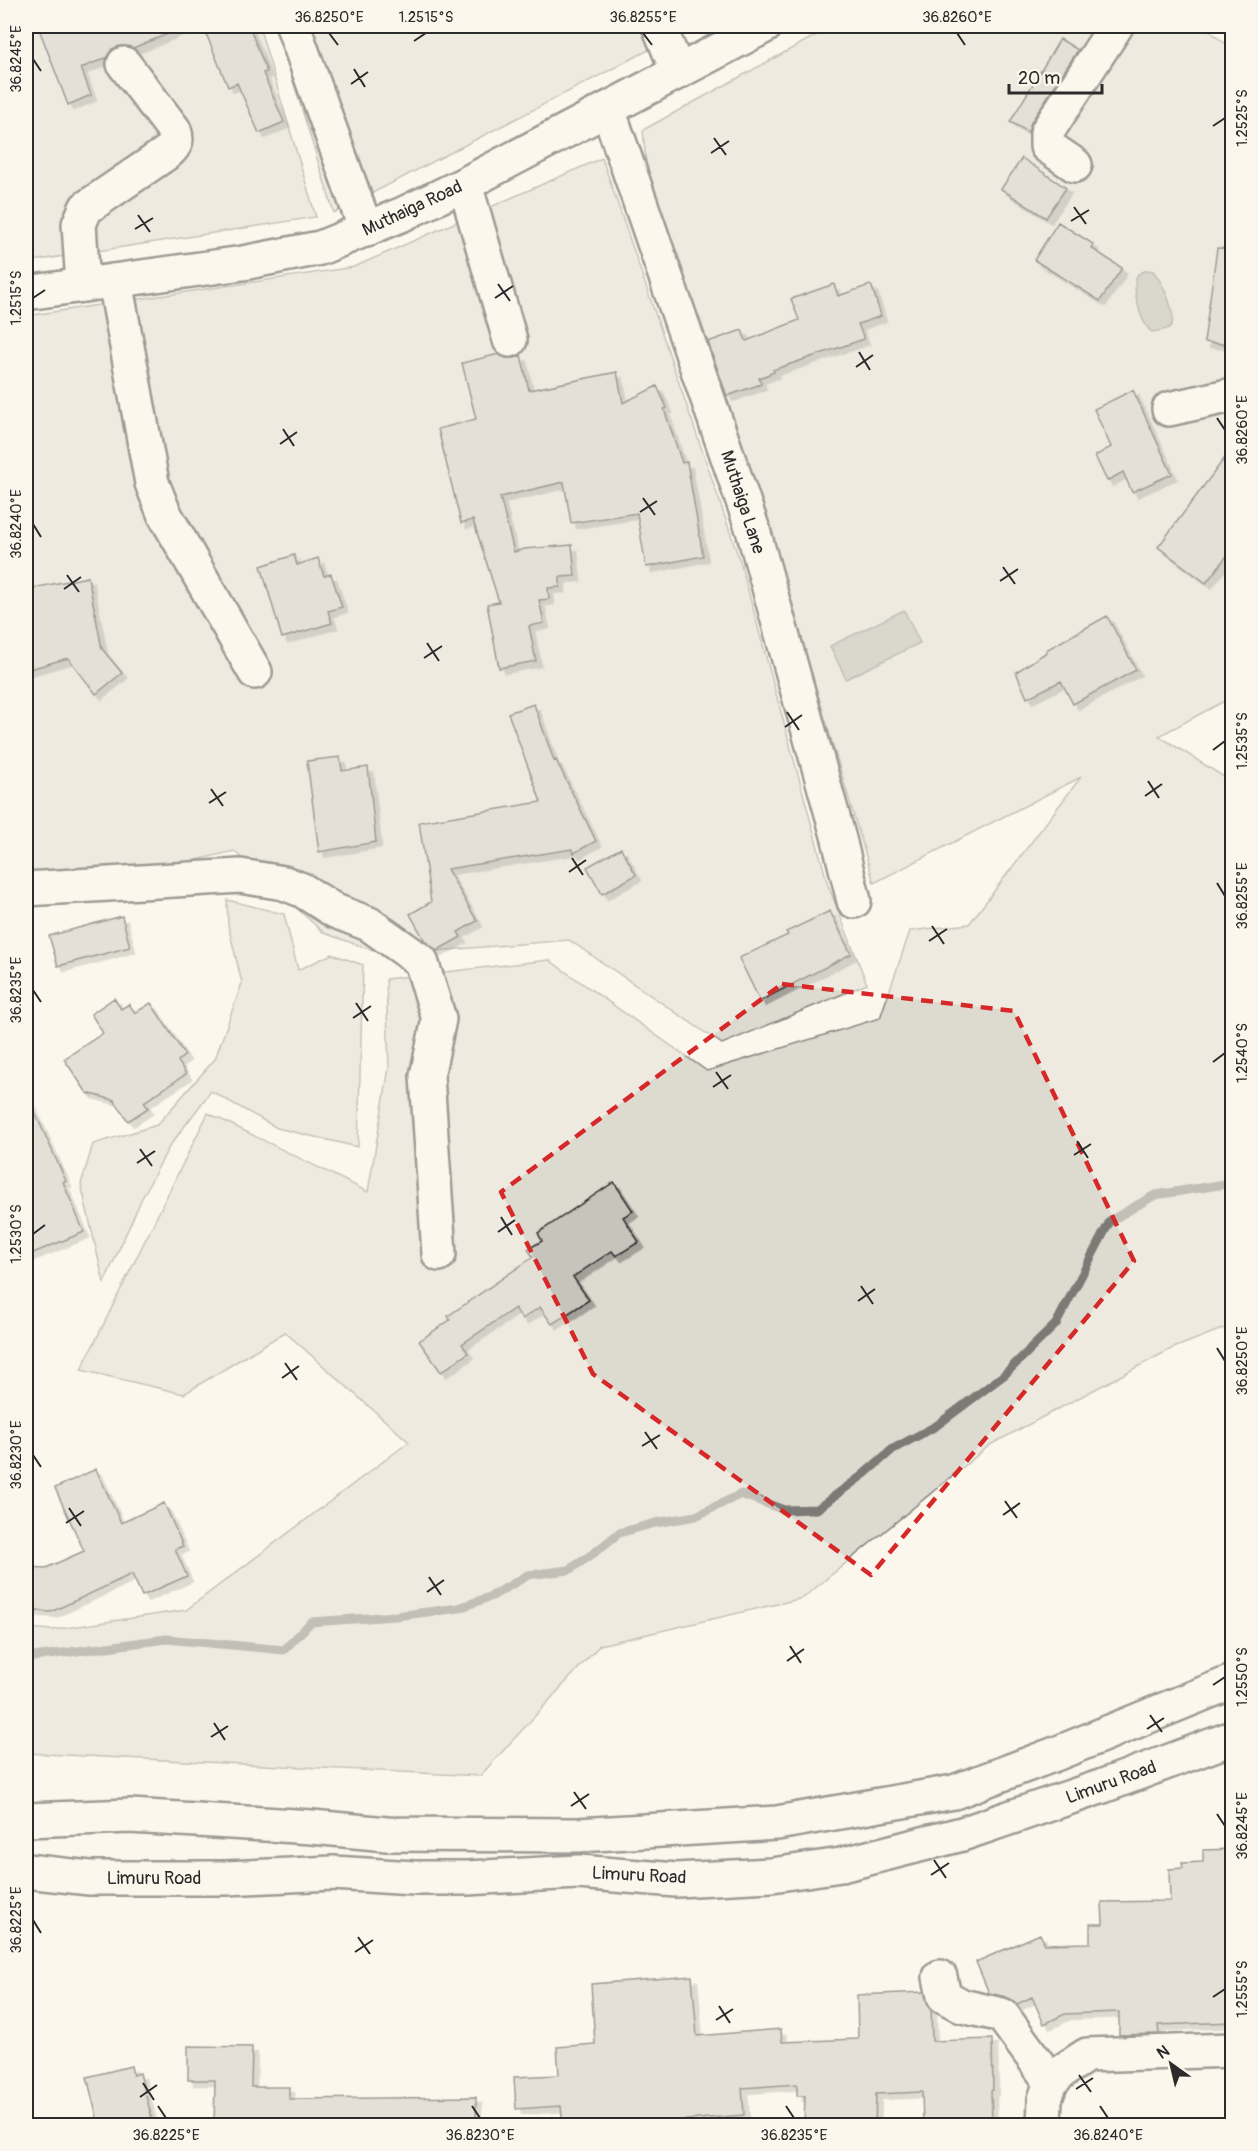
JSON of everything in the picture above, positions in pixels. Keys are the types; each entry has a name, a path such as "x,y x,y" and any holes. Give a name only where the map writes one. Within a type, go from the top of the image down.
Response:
{"main road":[{"path":"293,26 366,230"},
{"path":"659,26 678,72"},
{"name":"Muthaiga Road","path":"26,293 243,262 320,248 403,214 465,184 765,26"},
{"path":"1075,165 1047,146 1047,132 1116,26"},
{"path":"83,285 79,224 86,208 168,152 175,146 177,138 174,130 124,64"},
{"name":"Muthaiga Lane","path":"608,109 753,530 839,839 854,901"},
{"path":"465,184 510,340"},
{"path":"115,281 152,483 164,513 255,672"},
{"path":"1169,409 1233,395"},
{"path":"26,889 240,876 284,884 302,890 335,911 369,924 421,961 439,1019 427,1076 439,1254"},
{"path":"26,1820 130,1816 387,1834 578,1835 777,1823 954,1792 1058,1754 1233,1682"},
{"name":"Limuru Road","path":"26,1871 90,1878 226,1878 333,1873 414,1878 467,1878 578,1872 675,1880 772,1875 841,1866 962,1834 1103,1786 1233,1738"},
{"path":"940,1977 944,1996 962,2006 1002,2015 1051,2082"},
{"path":"1044,2126 1045,2099 1051,2082 1061,2072 1087,2055 1233,2050"}],"highlighted area":[{"path":"782,984 1014,1011 1134,1261 871,1575 593,1374 501,1192"}],"shaded area":[{"path":"26,26 259,26 316,217 26,262"},
{"path":"276,26 695,26 334,213"},
{"path":"833,26 1204,26 1232,49 1232,697 1159,736 1232,782 1232,1325 1171,1349 990,1445 803,1598 600,1645 480,1776 26,1753 26,1628 52,1630 186,1610 409,1442 285,1332 184,1394 81,1370 208,1113 368,1192 389,1068 386,979 549,960 707,1071 880,1018 910,931 969,924 1081,777 874,883 767,524 646,163 643,130"},
{"path":"602,158 740,561 828,885 867,984 722,1044 569,940 386,955 324,933 234,851 26,901 26,316 354,267"},
{"path":"1147,270 1153,271 1156,275 1170,306 1173,321 1171,326 1165,330 1152,332 1144,321 1138,305 1136,280 1138,274"},
{"path":"904,610 920,643 846,679 830,646"},
{"path":"227,900 284,914 298,970 332,954 363,965 358,1147 277,1128 211,1091 169,1147 142,1198 104,1283 81,1184 93,1144 157,1125 215,1059 242,983 228,925"}],"building":[{"path":"38,26 185,27 133,48 121,46 112,49 106,58 81,68 91,95 68,105"},
{"path":"203,26 249,26 267,72 263,73 284,122 259,133 237,83 228,87"},
{"path":"1060,39 1078,50 1031,122 1028,132 1010,122"},
{"path":"1022,158 1066,188 1046,218 1001,189"},
{"path":"1058,222 1093,244 1091,248 1122,268 1100,301 1034,260"},
{"path":"1217,248 1233,249 1233,345 1204,342"},
{"path":"834,284 838,296 870,285 872,287 881,316 858,324 864,339 773,370 774,372 759,378 761,384 727,396 708,342 742,330 746,341 799,320 791,299"},
{"path":"499,354 506,358 521,355 529,390 617,372 623,403 657,386 667,408 664,409 682,463 687,462 703,556 646,567 637,513 571,523 564,482 500,497 514,552 572,545 575,576 560,577 560,587 548,588 549,599 539,600 544,623 529,626 536,661 499,668 487,604 499,602 473,520 461,523 438,429 476,419 462,363"},
{"path":"1133,390 1172,474 1132,492 1123,472 1107,481 1095,456 1111,447 1094,409"},
{"path":"1233,447 1233,548 1206,583 1158,547"},
{"path":"294,555 297,565 318,558 324,576 331,574 342,607 328,611 332,623 282,638 261,566"},
{"path":"88,577 102,649 122,673 96,694 68,658 26,670 26,597 34,595 33,588"},
{"path":"1107,616 1136,670 1073,704 1061,681 1027,698 1016,672 1047,652 1046,650"},
{"path":"534,704 554,761 556,760 596,841 574,853 572,849 447,869 477,921 458,932 461,937 436,951 425,941 410,914 431,902 419,822 541,802 508,713"},
{"path":"340,757 342,771 368,767 376,842 319,852 307,761"},
{"path":"621,848 636,875 602,894 587,867"},
{"path":"830,911 851,954 760,1001 739,958 788,935 786,932"},
{"path":"122,916 130,947 58,966 49,936"},
{"path":"114,998 121,1009 129,1004 135,1013 151,1003 185,1055 178,1061 186,1074 144,1102 148,1108 128,1121 114,1100 87,1093 64,1059 103,1033 91,1014"},
{"path":"26,1093 66,1181 63,1182 84,1232 26,1256"},
{"path":"614,1182 633,1211 623,1217 639,1242 616,1256 612,1251 573,1277 589,1300 552,1324 540,1307 522,1319 515,1308 462,1344 468,1353 441,1372 419,1341 450,1320 448,1316 533,1257 528,1249 542,1241 538,1233"},
{"path":"96,1469 121,1523 164,1503 183,1546 175,1549 187,1576 142,1596 132,1574 51,1612 26,1610 26,1567 46,1568 84,1551 55,1488"},
{"path":"1233,1849 1233,2022 1158,2025 1159,2034 1119,2035 1119,2012 1065,2014 1044,2024 1032,1997 1017,2004 1006,1997 989,1993 976,1962 1040,1934 1045,1944 1090,1943 1090,1924 1103,1924 1102,1902 1170,1901 1169,1869 1183,1868 1182,1863 1203,1862 1203,1850"},
{"path":"692,1976 697,2036 781,2029 782,2042 858,2039 857,1995 924,1992 931,2009 932,2041 992,2039 992,2126 923,2126 922,2092 876,2094 875,2126 804,2126 805,2096 797,2096 797,2084 742,2088 744,2115 617,2126 563,2126 561,2106 516,2109 514,2077 559,2075 557,2047 595,2044 591,1984"},
{"path":"188,2046 252,2047 251,2087 289,2087 289,2099 476,2097 476,2126 214,2126 215,2080 188,2080"},
{"path":"131,2066 133,2075 140,2073 154,2126 99,2126 87,2077"}],"waterway":[{"path":"26,1658 166,1639 284,1650 311,1622 396,1616 459,1608 492,1596 528,1575 569,1570 619,1533 655,1523 696,1516 741,1494 784,1510 817,1509 863,1475 893,1449 936,1426 1004,1375 1056,1324 1110,1221 1155,1195 1232,1183"}]}
